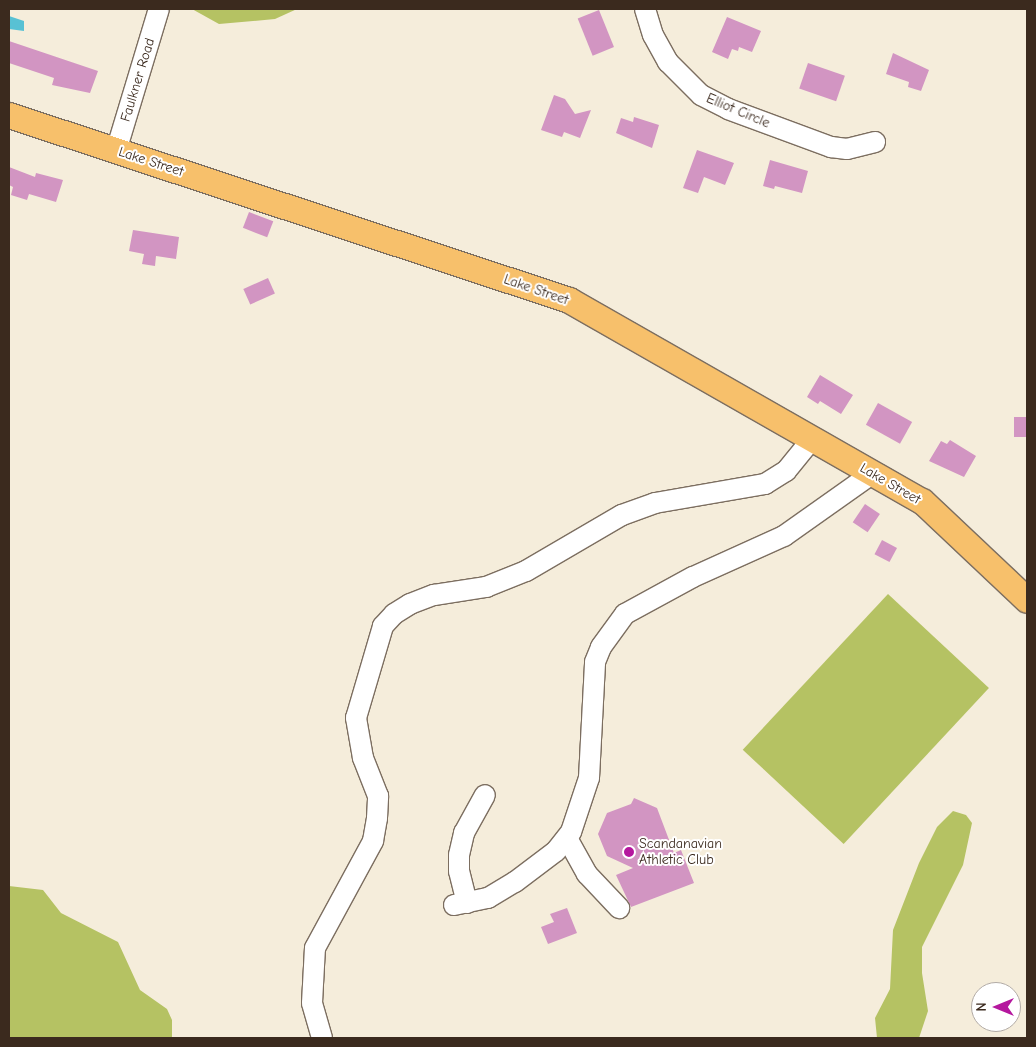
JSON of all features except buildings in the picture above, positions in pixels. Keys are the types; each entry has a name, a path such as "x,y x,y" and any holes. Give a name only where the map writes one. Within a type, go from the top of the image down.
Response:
{"main road":[{"name":"Lake Street","path":"9,115 569,300 922,502 1027,600"}],"street":[{"name":"Faulkner Road","path":"116,151 160,9"},
{"name":"Elliot Circle","path":"645,9 653,35 668,62 701,96 728,110 831,147 847,149 875,142"},
{"path":"322,1038 312,1003 315,948 373,841 378,796 363,758 356,718 374,651 388,620 418,601 486,587 526,571 600,527 655,503 766,484 786,471 812,439"},
{"path":"485,795 464,833 459,855 461,904 488,898 515,882 567,838 582,807 589,778 595,662 601,647 619,620 644,602 784,536 873,474"},
{"path":"567,838 587,874 620,908"}],"green space":[{"path":"192,9 297,9 275,19 219,24"},
{"path":"888,594 989,688 844,844 743,750"},
{"path":"953,811 966,815 972,823 963,865 922,947 922,973 928,1011 919,1038 877,1038 875,1018 890,989 893,930 919,863 937,827"},
{"path":"9,886 43,890 61,913 118,942 140,990 167,1009 172,1020 172,1038 9,1038"}],"water":[{"path":"9,16 24,21 24,31 9,29"}],"place":[{"name":"Scandanavian Athletic Club","path":"629,852"}]}
